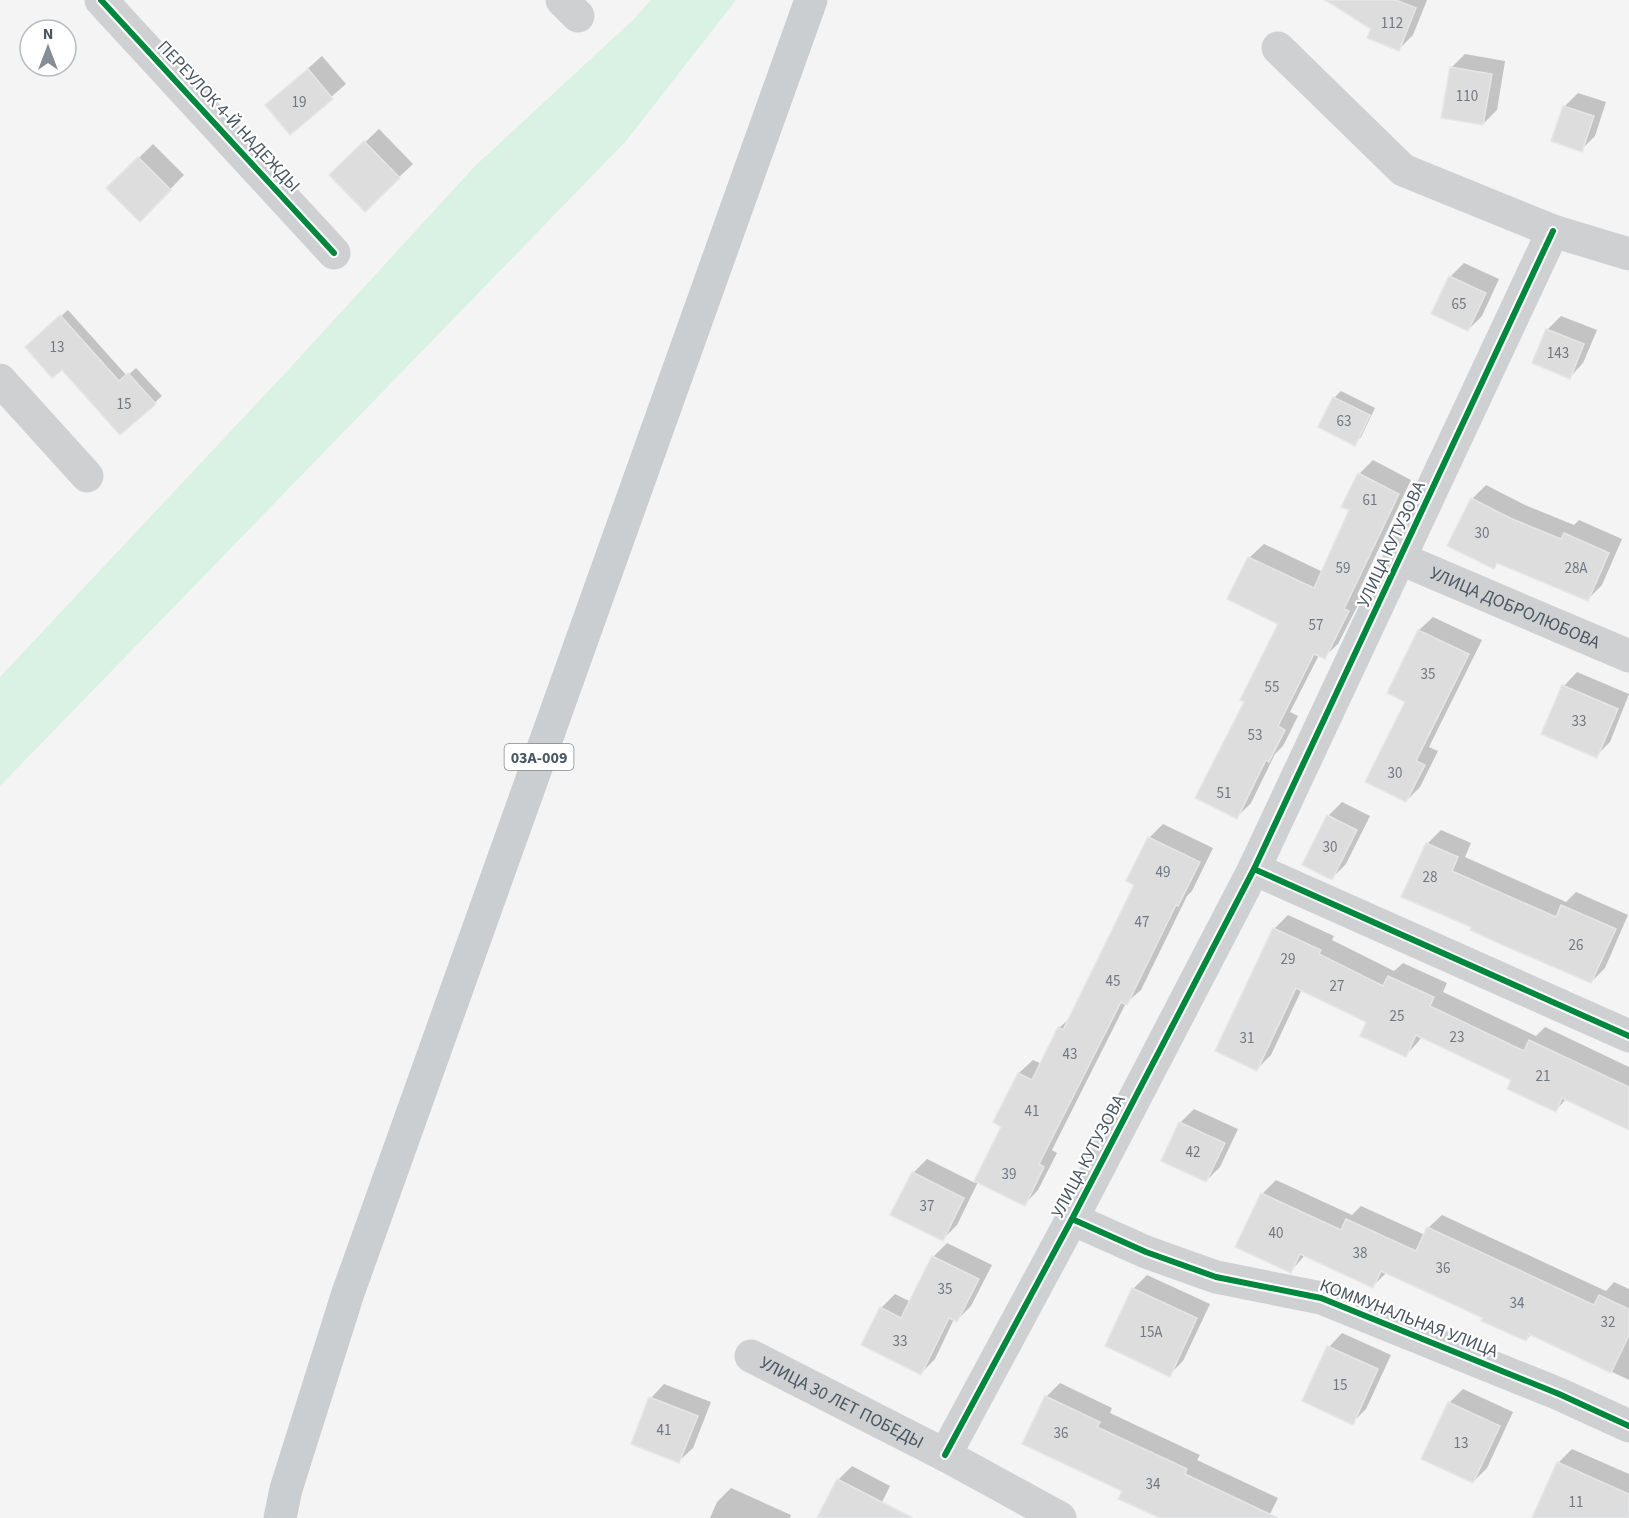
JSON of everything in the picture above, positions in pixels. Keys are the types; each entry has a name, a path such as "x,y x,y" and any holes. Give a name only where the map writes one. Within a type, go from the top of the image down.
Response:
{"main road":[{"name":"03А-009","path":"280,1518 286,1489 348,1293 810,0"}],"street":[{"name":"ПЕРЕУЛОК 4-Й НАДЕЖДЫ","path":"101,0 334,252"},
{"path":"1278,48 1403,170 1553,231 1629,254"},
{"name":"УЛИЦА КУТУЗОВА","path":"945,1455 1072,1219 1254,869 1553,231"},
{"path":"0,380 87,476"},
{"name":"УЛИЦА ДОБРОЛЮБОВА","path":"1401,559 1629,656"},
{"path":"1254,869 1629,1036"},
{"name":"КОММУНАЛЬНАЯ УЛИЦА","path":"1072,1219 1146,1252 1216,1277 1321,1298 1548,1389 1629,1426"},
{"name":"УЛИЦА 30 ЛЕТ ПОБЕДЫ","path":"751,1356 945,1455 1060,1518"}],"green space":[{"path":"651,0 736,0 626,141 0,786 0,677 289,369 475,166 634,19"}],"building":[{"path":"1325,0 1396,0 1416,8 1399,51 1367,38 1371,29"},
{"path":"1450,67 1492,74 1483,125 1441,118"},
{"path":"308,69 333,99 290,135 265,105"},
{"path":"1563,106 1594,116 1582,152 1551,141"},
{"path":"364,141 400,178 365,212 329,175"},
{"path":"138,157 171,190 140,222 106,188"},
{"path":"1449,276 1486,293 1468,331 1431,314"},
{"path":"60,315 119,381 128,373 156,404 120,435 62,370 52,378 25,347"},
{"path":"1546,329 1584,344 1570,379 1532,363"},
{"path":"1333,397 1370,415 1355,446 1318,427"},
{"path":"1358,473 1399,494 1344,609 1349,611 1325,659 1314,654 1278,726 1285,730 1269,762 1266,760 1237,819 1195,798 1244,702 1240,700 1278,624 1227,599 1248,557 1314,588 1349,510 1341,507"},
{"path":"1471,498 1510,518 1561,539 1564,533 1609,553 1588,601 1497,563 1494,569 1447,546"},
{"path":"1418,630 1469,654 1416,761 1425,765 1406,802 1365,782 1405,702 1387,693"},
{"path":"1562,685 1618,709 1597,758 1541,734"},
{"path":"1327,815 1357,830 1332,880 1302,865"},
{"path":"1148,837 1200,862 1178,906 1176,905 1127,1005 1121,1002 1039,1164 1044,1167 1025,1206 974,1181 1001,1127 993,1122 1018,1073 1032,1080 1058,1027 1063,1030 1134,885 1126,881"},
{"path":"1426,843 1458,857 1452,871 1556,917 1561,905 1616,929 1591,983 1401,897"},
{"path":"1273,928 1321,950 1319,954 1383,986 1388,976 1434,997 1430,1006 1524,1051 1529,1040 1629,1087 1629,1130 1562,1098 1556,1112 1507,1089 1511,1080 1416,1035 1406,1057 1360,1036 1366,1022 1296,988 1257,1071 1215,1051"},
{"path":"1179,1122 1225,1143 1206,1182 1161,1161"},
{"path":"912,1172 964,1198 943,1241 890,1215"},
{"path":"1261,1193 1341,1230 1346,1219 1416,1251 1427,1227 1594,1305 1599,1295 1629,1309 1629,1335 1611,1373 1529,1334 1526,1341 1481,1321 1483,1318 1381,1271 1373,1288 1300,1254 1291,1273 1235,1247"},
{"path":"932,1256 979,1279 957,1322 949,1318 921,1375 861,1345 880,1307 901,1318"},
{"path":"1132,1288 1197,1318 1170,1377 1105,1346"},
{"path":"1327,1346 1378,1369 1353,1425 1302,1401"},
{"path":"1045,1396 1100,1422 1097,1427 1187,1469 1185,1474 1278,1518 1160,1518 1118,1499 1122,1491 1022,1444"},
{"path":"649,1397 698,1416 679,1463 631,1444"},
{"path":"1448,1402 1500,1426 1473,1483 1421,1459"},
{"path":"1557,1462 1629,1494 1629,1518 1532,1518"},
{"path":"837,1479 913,1518 817,1518"}],"cycle path":[{"path":"101,0 334,253"},
{"path":"945,1455 1072,1219 1254,869 1553,231"},
{"path":"1254,869 1629,1036"},
{"path":"1072,1219 1146,1252 1216,1277 1321,1298 1559,1394 1629,1426"}]}
